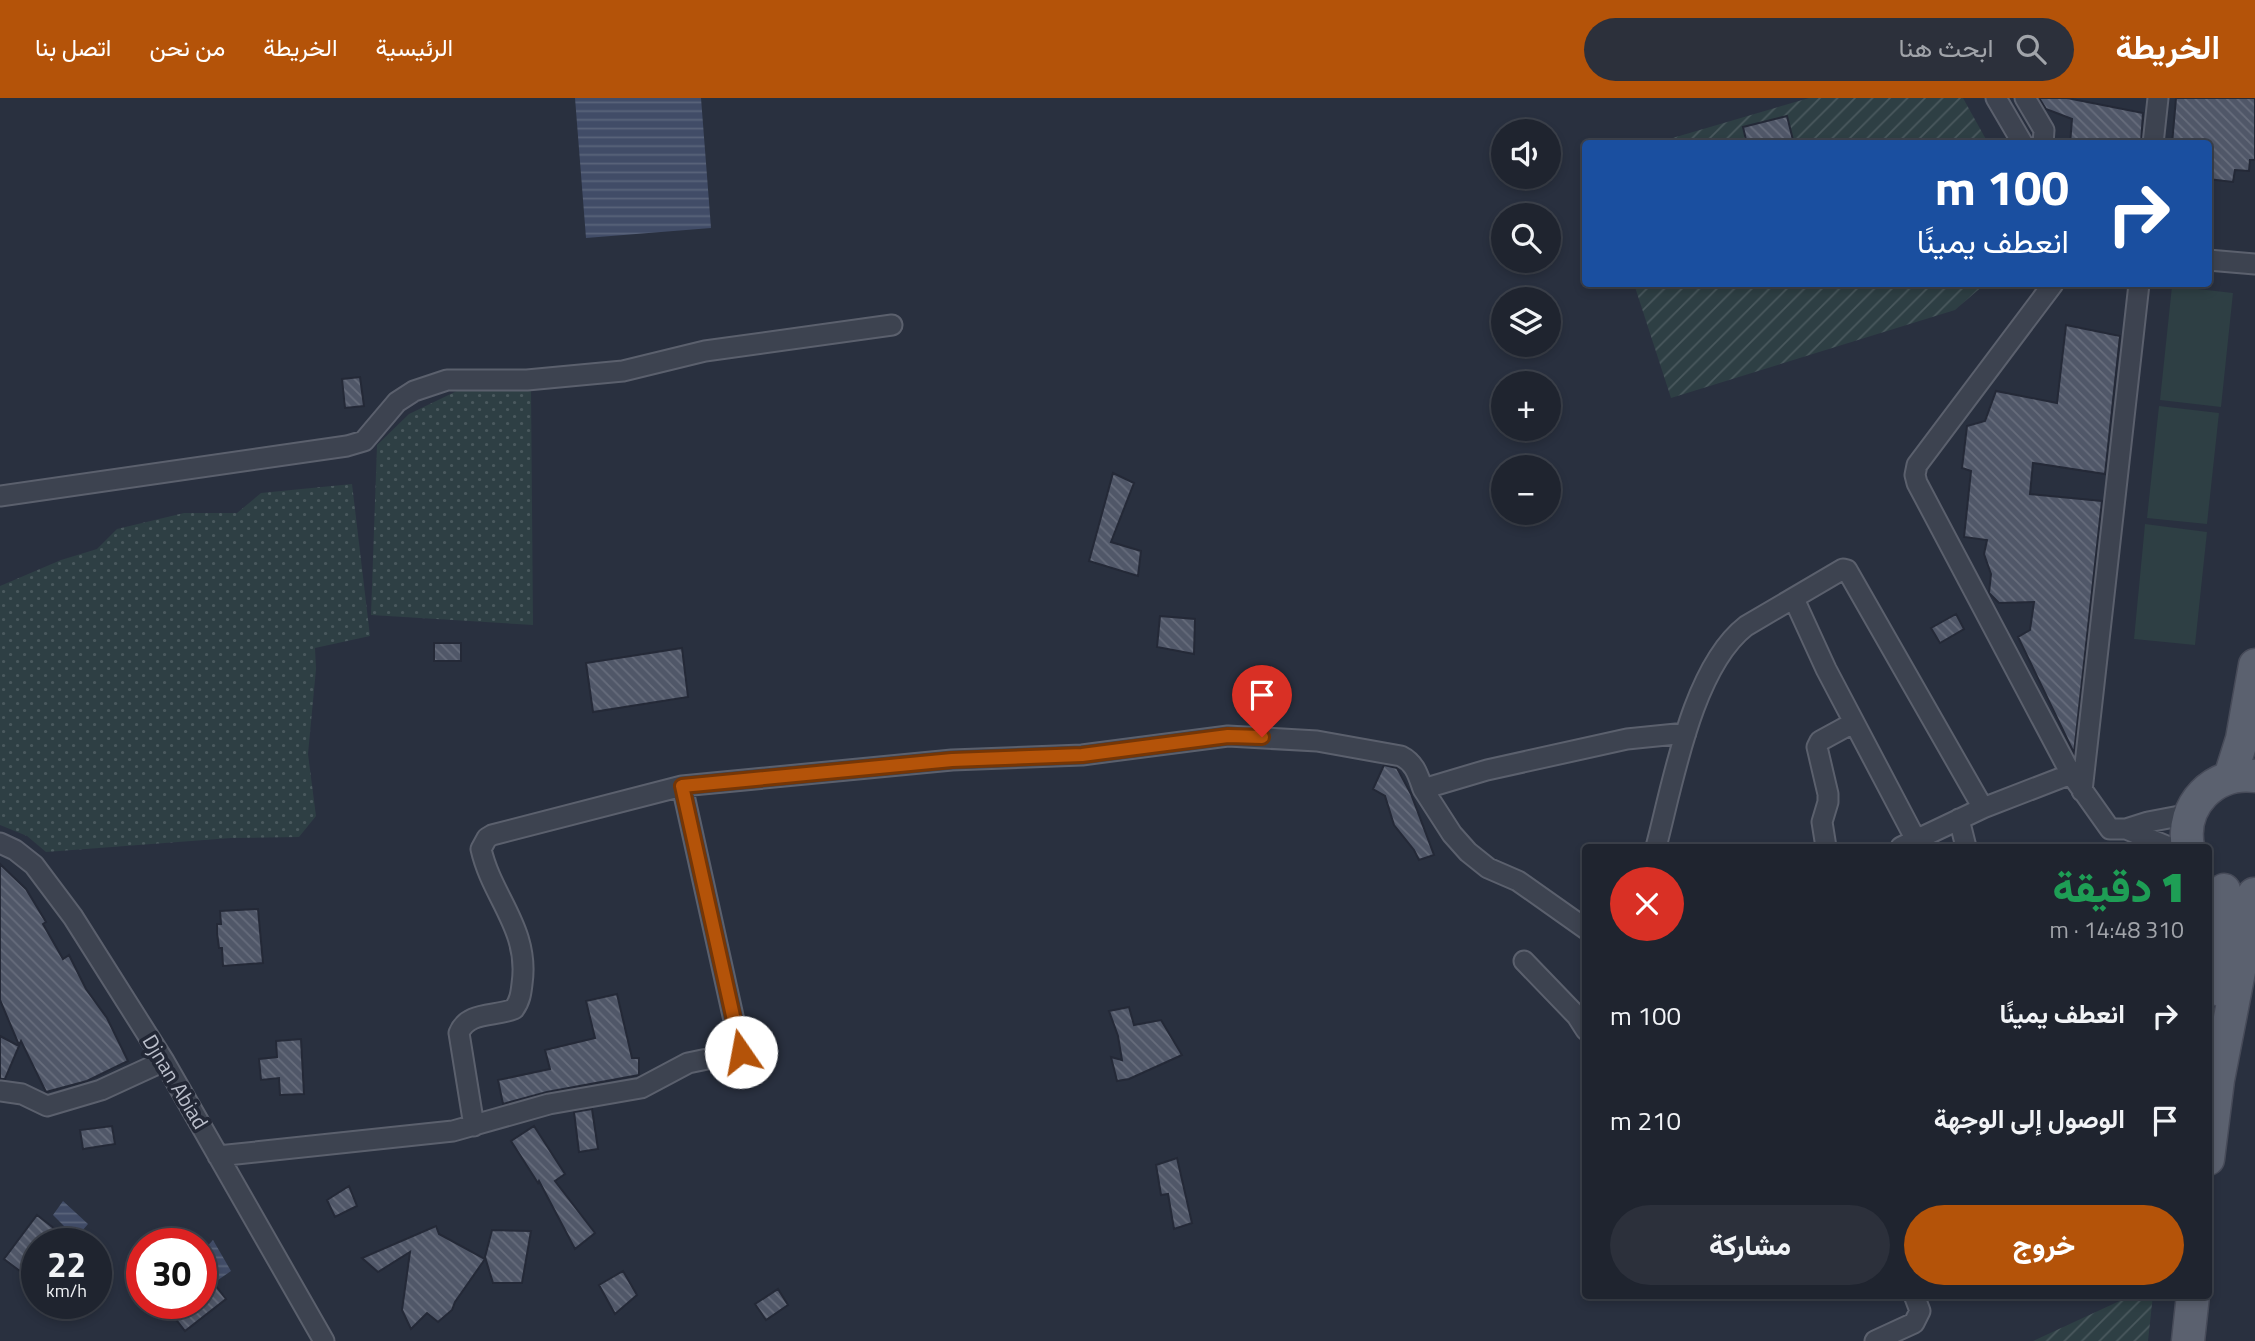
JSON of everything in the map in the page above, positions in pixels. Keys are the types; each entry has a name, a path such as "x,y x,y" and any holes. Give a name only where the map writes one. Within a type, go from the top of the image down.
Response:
{"main road":[{"path":"2188,844 2190,814 2206,791 2217,782 2242,776 2242,739 2255,665"},
{"path":"2212,1122 2235,890"},
{"path":"2188,1341 2193,1299"}],"street":[{"path":"1996,98 2021,140"},
{"path":"2025,98 2044,130 2043,140"},
{"path":"2153,140 2158,98"},
{"path":"2212,260 2255,264"},
{"path":"2051,287 1917,465 1915,475 2082,791 2113,835 2155,844"},
{"path":"2082,791 2139,287"},
{"path":"0,496 347,446 364,441 397,402 414,391 447,380 527,380 623,371 705,351 892,325"},
{"path":"1657,844 1686,733 1704,685 1732,636 1843,569 1847,570 1983,808"},
{"path":"1794,599 1908,844 1983,808 2071,774"},
{"path":"1826,844 1822,822 1828,794 1817,747 1820,741 1853,723"},
{"path":"1423,789 1487,770 1627,739 1686,733"},
{"path":"474,1126 459,1032 475,1017 514,1009 520,999 523,976 521,944 483,855 483,844 492,835 682,786 952,760 1082,755 1228,736 1317,741 1401,756 1410,761 1423,789 1452,834 1468,852 1488,868 1518,881 1582,926"},
{"path":"218,1156 453,1131 549,1104 641,1088 688,1063 741,1052 682,786"},
{"path":"2113,835 2148,822 2190,814"},
{"path":"1959,819 1965,844"},
{"name":"Djnan Abiad","path":"0,843 15,850 34,865 49,882 164,1061 324,1341"},
{"path":"1524,961 1582,1024"},
{"path":"0,1091 22,1094 47,1106 101,1090 164,1061"},
{"path":"1875,1341 1914,1322 1920,1311 1916,1299"}],"shaded area":[{"path":"1809,98 1963,98 1986,140 1666,140"},
{"path":"1635,287 1982,287 1955,310 1671,398"},
{"path":"2172,287 2233,293 2221,407 2160,400"},
{"path":"531,388 533,625 371,615 377,445 409,414 461,389"},
{"path":"2159,406 2219,413 2207,524 2147,518"},
{"path":"352,484 370,636 315,648 316,669 308,754 316,816 299,837 231,838 46,852 27,836 0,825 0,586 61,560 97,549 117,529 184,513 237,513 261,493"},
{"path":"2145,524 2207,532 2195,645 2134,639"},
{"path":"2124,1299 2153,1299 2148,1341 2033,1341"}],"water":[{"path":"575,98 701,98 711,228 586,238"},
{"path":"63,1201 88,1224 85,1228 66,1228 53,1215"},
{"path":"217,1247 231,1271 217,1278"}],"building":[{"path":"2039,98 2067,98 2143,113 2141,140 2070,140 2072,119 2046,109"},
{"path":"2176,98 2255,98 2255,160 2250,160 2249,171 2235,170 2233,182 2212,179 2212,140 2172,140"},
{"path":"1787,116 1793,140 1746,140 1743,127"},
{"path":"2066,325 2120,336 2105,474 2033,463 2030,494 2102,501 2074,753 2018,637 2030,630 2034,602 1999,603 1989,593 1991,574 1984,554 1987,540 1964,537 1971,471 1962,468 1967,426 1985,421 1996,391 2057,403"},
{"path":"360,377 364,406 345,408 342,379"},
{"path":"1113,473 1134,483 1111,542 1141,551 1138,576 1089,561"},
{"path":"1956,614 1964,629 1940,643 1931,628"},
{"path":"1160,616 1195,619 1194,654 1157,647"},
{"path":"434,643 461,643 461,661 434,661"},
{"path":"682,648 688,697 593,712 586,663"},
{"path":"1384,765 1397,768 1411,794 1434,855 1419,860 1394,825 1385,796 1373,789"},
{"path":"0,864 26,889 46,922 43,924 63,959 69,955 86,989 107,1018 128,1061 87,1081 46,1092 21,1041 19,1045 0,1000"},
{"path":"258,909 263,963 223,966 222,948 219,948 217,933 217,924 221,924 220,911"},
{"path":"617,994 632,1058 639,1058 639,1075 547,1092 503,1104 498,1080 550,1069 545,1050 595,1038 586,1001"},
{"path":"1129,1007 1134,1025 1161,1020 1182,1055 1129,1079 1117,1081 1111,1057 1122,1060 1118,1036 1109,1011"},
{"path":"0,1036 19,1046 5,1079 0,1079"},
{"path":"301,1039 304,1094 280,1095 279,1078 261,1080 259,1059 277,1057 276,1041"},
{"path":"592,1109 598,1149 579,1152 574,1112"},
{"path":"112,1126 115,1144 83,1149 80,1130"},
{"path":"534,1126 565,1174 555,1181 595,1233 575,1249 539,1181 538,1183 511,1141"},
{"path":"1177,1158 1192,1223 1174,1229 1168,1194 1161,1195 1156,1165"},
{"path":"349,1186 357,1206 335,1217 327,1200"},
{"path":"37,1215 54,1228 27,1228"},
{"path":"436,1226 439,1234 485,1259 452,1310 438,1322 427,1313 411,1329 402,1310 410,1252 378,1272 362,1258"},
{"path":"492,1230 531,1231 522,1283 493,1283 485,1257"},
{"path":"21,1236 21,1272 4,1259"},
{"path":"623,1271 637,1295 615,1314 599,1285"},
{"path":"217,1287 226,1299 217,1306"},
{"path":"778,1289 788,1305 766,1320 755,1304"},
{"path":"176,1319 200,1319 185,1331"}],"route":[{"path":"741,1052 682,786 952,760 1082,755 1228,736 1262,737"}]}
